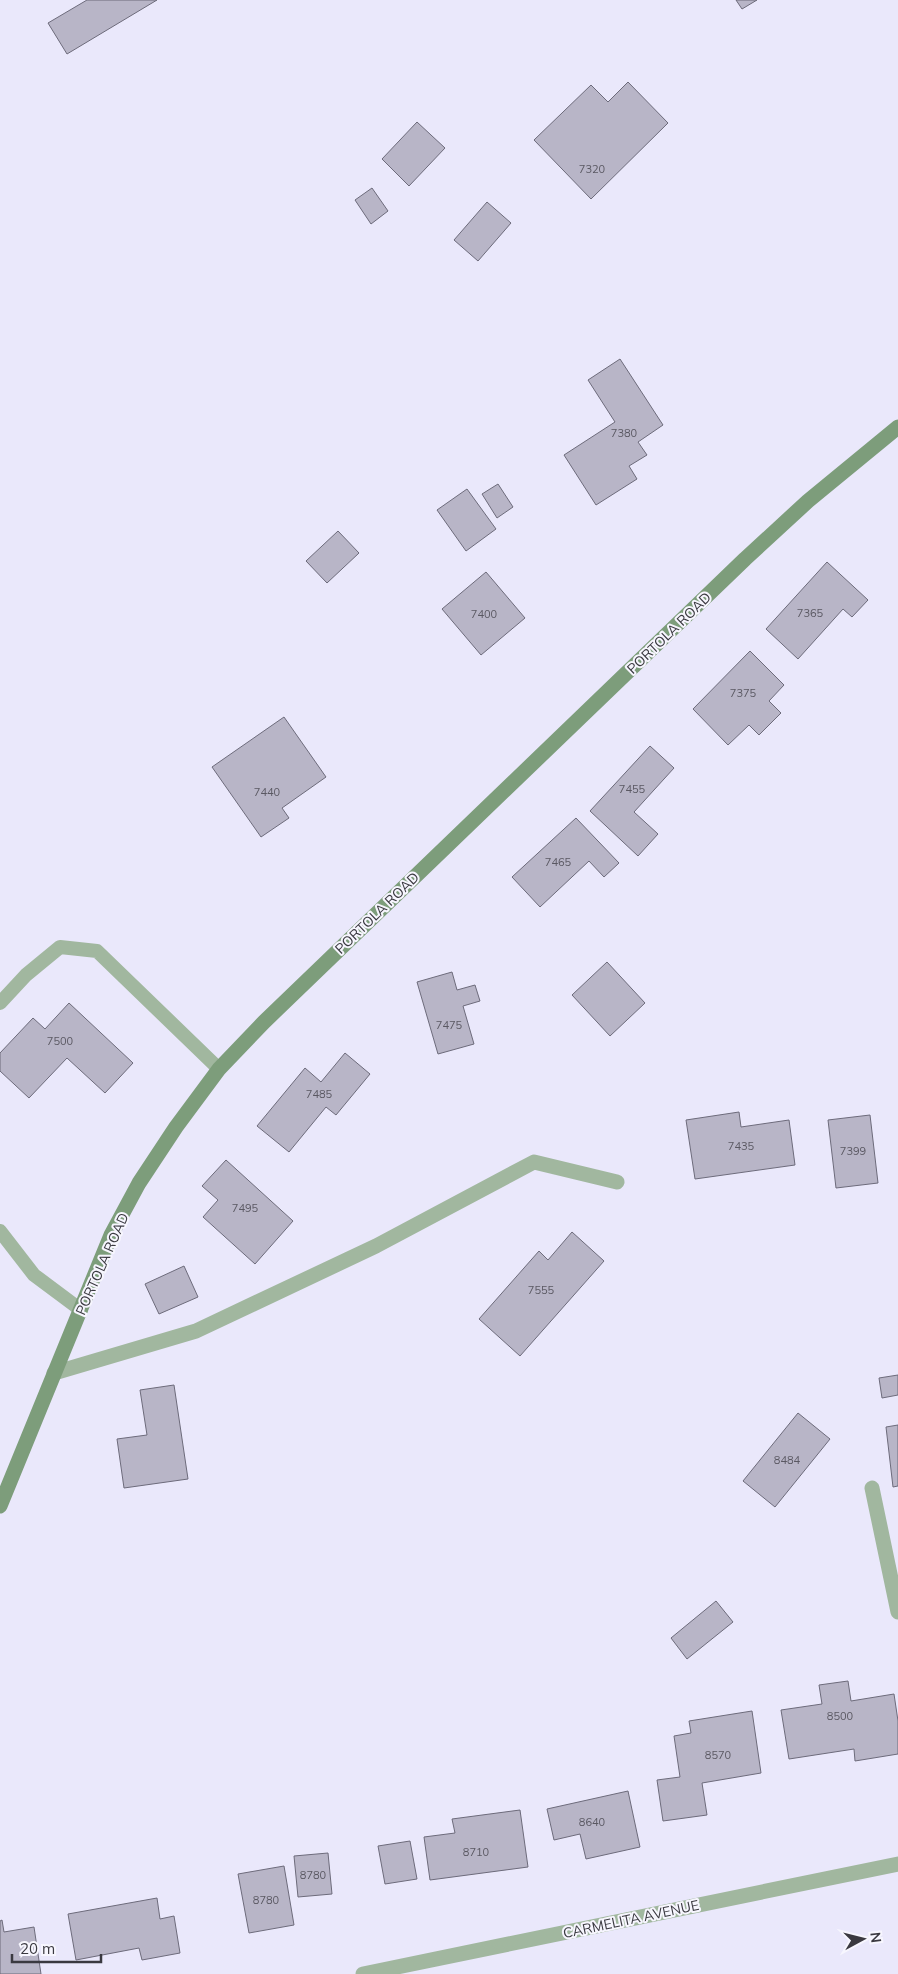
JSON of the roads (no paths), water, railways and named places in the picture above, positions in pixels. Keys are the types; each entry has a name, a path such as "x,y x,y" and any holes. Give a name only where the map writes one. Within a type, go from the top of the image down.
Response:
{"street":[{"name":"PORTOLA ROAD","path":"0,1506 111,1235 139,1183 176,1127 219,1069 264,1022 746,559 808,501 898,427"},
{"path":"54,1373 196,1331 376,1246 534,1162 617,1182"},
{"path":"872,1488 898,1612"},
{"name":"CARMELITA AVENUE","path":"363,1974 898,1864"}],"lane":[{"path":"0,1004 26,975 60,947 97,951 219,1069"},
{"path":"0,1231 34,1276 81,1310"}]}
